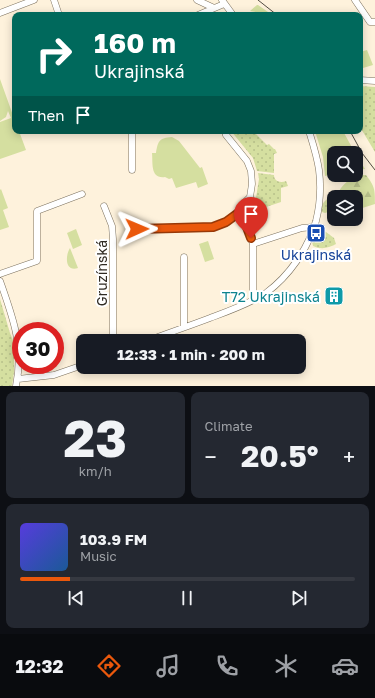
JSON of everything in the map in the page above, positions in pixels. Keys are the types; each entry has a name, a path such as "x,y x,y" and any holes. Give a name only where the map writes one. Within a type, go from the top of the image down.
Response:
{"street":[{"path":"0,13 34,0"},
{"path":"54,0 58,12"},
{"path":"197,0 214,8"},
{"path":"355,0 370,22 375,22"},
{"path":"205,12 223,2 231,12"},
{"path":"363,80 375,81"},
{"path":"132,134 132,170"},
{"path":"166,334 236,308 253,300 265,293 280,280 294,264 314,227 320,193 320,177 310,134"},
{"path":"137,229 213,227 226,222 241,211 245,202 250,198 252,184 251,171 247,161 226,135"},
{"path":"0,274 37,261 37,211 82,194"},
{"name":"Gruzínská","path":"104,206 112,226 113,239 113,334"},
{"path":"241,211 253,244 253,300"},
{"path":"253,244 302,228 314,227"},
{"path":"184,257 184,327"},
{"path":"0,281 10,308 17,334 19,357 18,379 16,386"},
{"path":"18,379 54,375 76,367"}],"green space":[{"path":"258,5 268,12 250,11"},
{"path":"367,50 373,65 363,68 363,51"},
{"path":"0,79 12,113 12,134 20,134 26,150 0,159 0,122 11,118 8,111 6,117 0,121"},
{"path":"363,86 375,87 375,152 363,132"},
{"path":"233,134 256,134 267,145 269,144 275,149 277,153 274,154 274,173 257,171 253,158"},
{"path":"316,134 345,134 351,146 327,146 327,176 325,176 323,157"},
{"path":"172,137 179,141 200,168 202,167 208,184 198,188 196,182 176,188 172,178 169,179 157,176 153,170 152,153 156,153 162,139"},
{"path":"258,173 274,175 275,179 278,181 286,181 288,186 281,188 281,202 263,208 255,204 259,179"},
{"path":"363,175 366,175 375,191 375,204 363,208 363,190 340,190 346,182 363,182"},
{"path":"1,189 8,208 3,210 9,227 0,230 0,190"},
{"path":"327,200 327,212 325,213 322,212 322,208"},
{"path":"318,226 334,238 336,244 325,248 313,246 312,242"},
{"path":"76,229 82,245 73,249 67,233"},
{"path":"208,241 214,259 205,262 199,244"},
{"path":"70,248 78,268 74,269 68,266 67,255"},
{"path":"0,299 12,338 12,374 14,374 12,386 0,386"}],"tram line":[{"path":"258,0 273,12"},
{"path":"352,134 362,153 375,170"}],"place":[{"name":"Ukrajinská","path":"316,233"},
{"name":"T72 Ukrajinská","path":"334,296"}],"route":[{"path":"137,229 213,227 226,222 241,211 251,238"}]}
